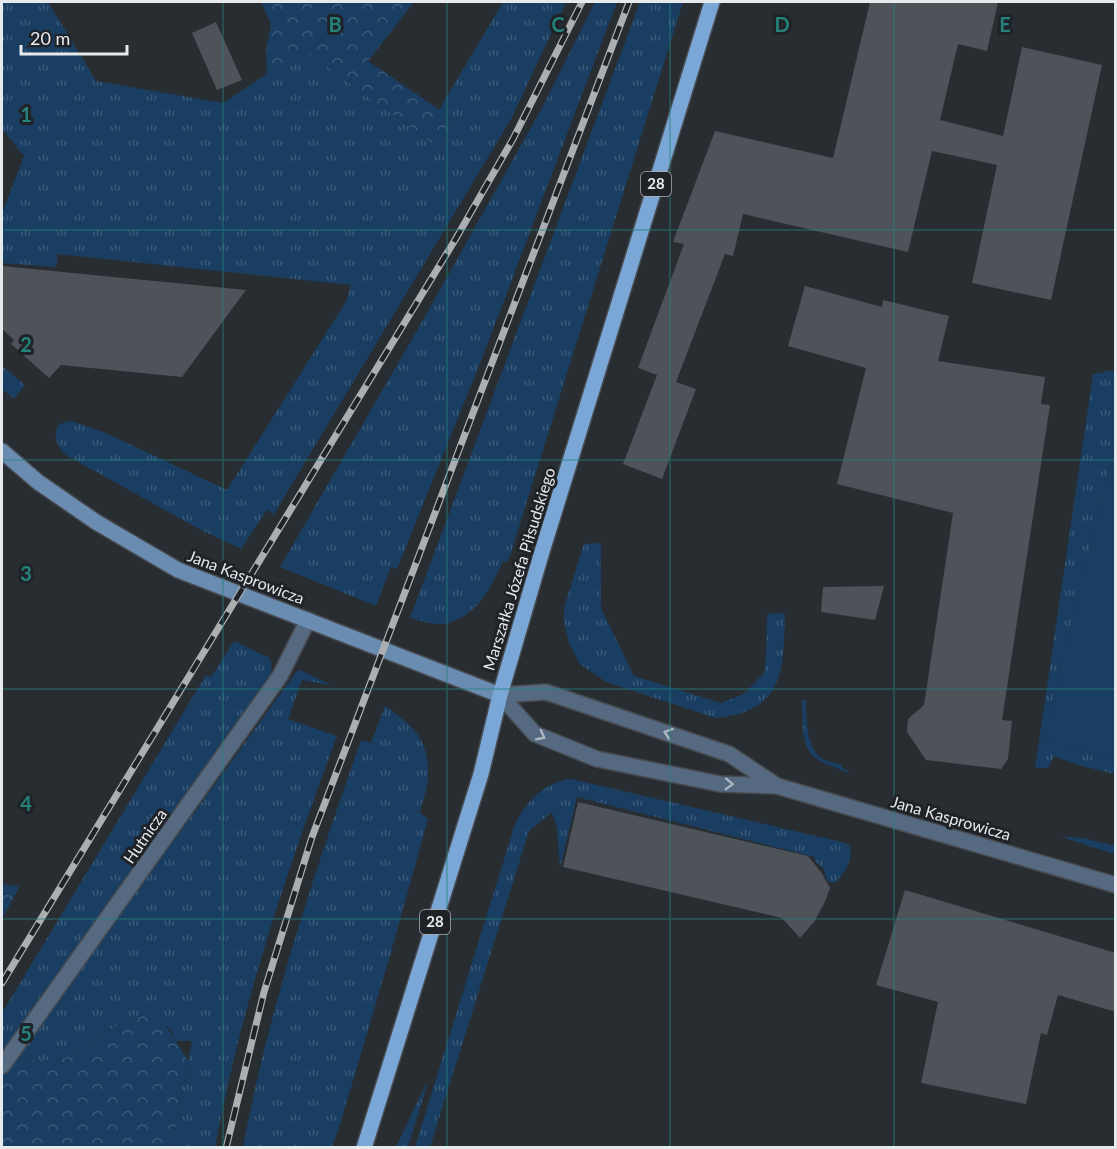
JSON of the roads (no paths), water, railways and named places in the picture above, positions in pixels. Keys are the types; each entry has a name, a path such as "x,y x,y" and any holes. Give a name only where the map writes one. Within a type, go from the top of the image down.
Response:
{"main road":[{"name":"Marszałka Józefa Piłsudskiego","path":"364,1148 478,783 500,695 544,544 712,2"},
{"name":"Jana Kasprowicza","path":"2,451 38,482 96,522 177,570 500,695"}],"street":[{"name":"Hutnicza","path":"2,1066 280,676 308,621"},
{"name":"Jana Kasprowicza","path":"500,695 546,692 729,754 777,786"},
{"name":"Jana Kasprowicza","path":"500,695 535,734 597,759 720,784 777,786 1116,885"}],"railway":[{"path":"2,983 455,240 513,139 582,2"},
{"path":"226,1148 264,992 312,837 629,2"}]}
